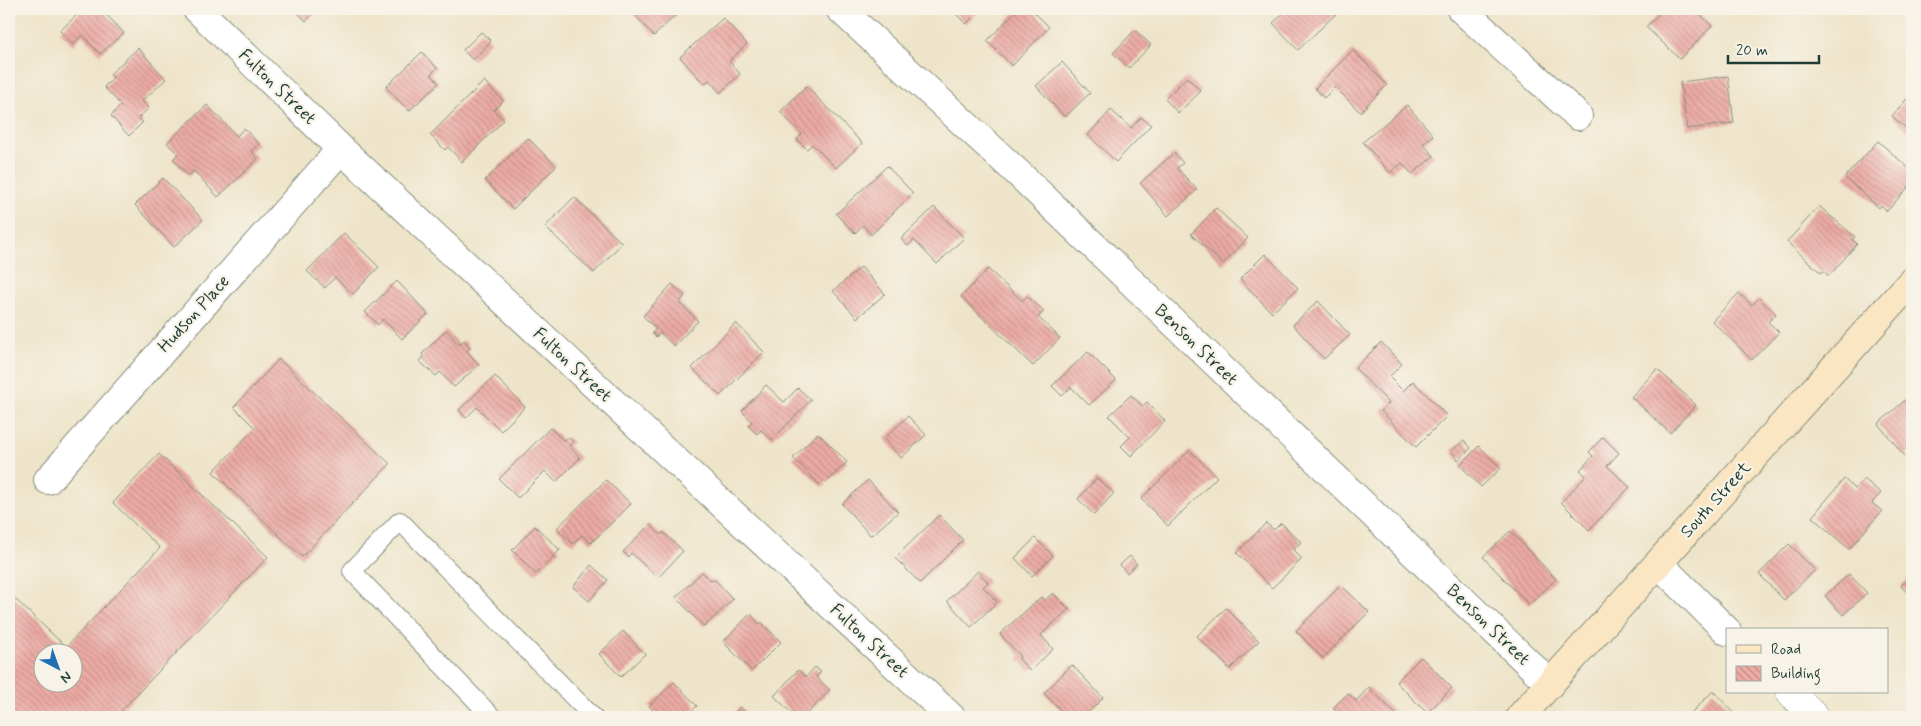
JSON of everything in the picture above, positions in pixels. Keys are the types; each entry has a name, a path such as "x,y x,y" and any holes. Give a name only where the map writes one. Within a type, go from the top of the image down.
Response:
{"main road":[{"name":"South Street","path":"1520,717 1912,282"}],"street":[{"name":"Fulton Street","path":"197,9 341,149 951,717"},
{"name":"Benson Street","path":"840,9 1019,174 1550,684"},
{"path":"1461,9 1578,116"},
{"name":"Hudson Place","path":"48,480 341,149"},
{"path":"1659,564 1726,630"},
{"path":"1792,694 1815,717"}],"lane":[{"path":"492,717 352,571 400,521 593,717"}],"building":[{"path":"83,9 101,9 124,33 100,54 82,35 73,45 60,31"},
{"path":"294,9 318,9 306,21"},
{"path":"636,9 682,9 654,36 632,12"},
{"path":"951,9 981,9 966,24"},
{"path":"1018,9 1031,9 1049,27 1012,66 987,41"},
{"path":"1288,9 1336,9 1339,11 1298,50 1273,23"},
{"path":"1663,9 1695,9 1712,26 1680,59 1646,27"},
{"path":"723,18 747,44 729,61 740,74 720,93 709,80 704,84 680,57"},
{"path":"1135,30 1151,45 1129,68 1113,53"},
{"path":"481,32 491,41 473,60 463,50"},
{"path":"138,48 166,79 142,101 149,108 138,118 143,122 129,136 111,116 121,105 104,87 113,78 110,74"},
{"path":"1353,50 1387,85 1360,112 1335,87 1324,98 1315,88"},
{"path":"422,52 437,68 431,74 439,83 409,111 386,87"},
{"path":"1062,62 1090,93 1065,117 1036,86"},
{"path":"1728,76 1734,123 1687,129 1680,82"},
{"path":"1187,77 1201,91 1178,113 1165,99"},
{"path":"484,81 503,101 494,110 504,120 462,162 448,147 445,150 430,135"},
{"path":"806,86 862,143 836,168 812,144 807,149 797,139 802,134 780,112"},
{"path":"1912,93 1912,134 1892,116"},
{"path":"207,105 237,136 244,128 259,144 251,151 258,159 218,197 194,171 189,176 173,159 178,154 167,143"},
{"path":"1407,105 1433,135 1423,144 1434,156 1412,174 1402,163 1390,173 1363,142"},
{"path":"1111,110 1131,128 1141,117 1151,125 1116,162 1088,135"},
{"path":"528,138 556,166 513,209 485,180"},
{"path":"1878,141 1912,171 1910,175 1912,183 1887,211 1881,205 1879,208 1845,177"},
{"path":"1174,153 1183,163 1177,168 1197,190 1168,216 1140,183"},
{"path":"887,166 913,193 871,235 863,225 855,233 836,214"},
{"path":"163,178 203,220 174,247 135,205"},
{"path":"574,197 622,243 594,273 545,227"},
{"path":"1819,206 1855,237 1852,240 1857,244 1829,276 1823,271 1821,273 1787,242"},
{"path":"934,207 964,238 937,264 914,240 908,246 901,239"},
{"path":"1216,208 1248,238 1223,264 1191,234"},
{"path":"344,233 379,267 353,294 335,277 325,288 307,271"},
{"path":"1265,254 1298,288 1272,313 1240,279"},
{"path":"861,267 885,294 857,318 833,291"},
{"path":"988,269 1022,301 1027,296 1044,311 1038,317 1060,338 1033,366 961,297"},
{"path":"397,281 428,314 402,339 383,319 378,325 365,312"},
{"path":"672,284 685,296 679,303 698,321 674,346 660,333 656,337 652,333 656,329 643,316"},
{"path":"1739,293 1752,305 1759,298 1776,314 1768,322 1779,332 1752,360 1712,321"},
{"path":"1318,301 1350,335 1324,359 1293,325"},
{"path":"736,323 764,352 720,396 692,368"},
{"path":"446,330 459,345 464,340 470,348 467,351 479,365 454,387 440,372 436,376 419,361 424,357 422,354"},
{"path":"1381,342 1402,364 1389,377 1403,391 1413,381 1447,416 1416,447 1381,411 1389,403 1355,368"},
{"path":"1088,352 1116,380 1089,405 1071,387 1062,396 1052,386"},
{"path":"279,359 390,464 302,557 213,472 255,428 234,407"},
{"path":"1657,369 1696,405 1670,433 1631,397"},
{"path":"495,376 525,407 501,431 477,407 466,418 459,410"},
{"path":"766,385 784,402 798,388 811,400 772,440 761,430 757,434 748,426 752,422 742,411"},
{"path":"1912,394 1912,454 1910,451 1905,456 1878,424"},
{"path":"1131,395 1143,406 1147,402 1165,421 1131,456 1121,446 1130,437 1109,416"},
{"path":"908,416 926,435 901,458 884,439"},
{"path":"550,428 564,441 568,437 573,442 569,446 580,458 556,482 545,471 518,498 499,479"},
{"path":"818,433 847,462 822,487 793,458"},
{"path":"1603,437 1619,453 1607,466 1630,487 1589,530 1561,502 1586,476 1580,470 1593,456 1589,452"},
{"path":"1464,440 1471,448 1458,460 1451,451"},
{"path":"1479,446 1501,468 1481,487 1460,465"},
{"path":"1190,450 1217,477 1168,526 1141,499"},
{"path":"159,454 268,557 115,717 9,717 9,605 14,598 63,644 32,644 32,694 82,694 82,644 69,644 160,548 113,503"},
{"path":"1097,478 1114,493 1094,515 1078,499"},
{"path":"1844,479 1855,489 1864,479 1881,493 1872,503 1882,511 1849,549 1812,517"},
{"path":"606,480 631,504 591,543 582,535 573,544 557,528"},
{"path":"868,480 898,512 870,535 842,504"},
{"path":"939,515 963,540 920,583 895,558"},
{"path":"1266,523 1274,530 1281,523 1301,542 1293,550 1302,559 1272,588 1237,553"},
{"path":"650,524 661,535 663,532 683,551 658,578 631,553 628,557 623,552"},
{"path":"535,526 560,550 536,574 512,550"},
{"path":"1510,531 1556,579 1529,605 1483,557"},
{"path":"1035,538 1053,556 1032,576 1015,558"},
{"path":"1789,544 1815,570 1784,600 1759,574"},
{"path":"1130,556 1137,564 1127,573 1120,565"},
{"path":"591,565 608,580 589,601 573,587"},
{"path":"978,571 988,582 983,587 997,602 971,627 947,601"},
{"path":"702,572 709,579 716,581 733,599 704,627 676,597"},
{"path":"1849,574 1867,593 1843,615 1825,596"},
{"path":"1912,575 1912,598 1901,586"},
{"path":"1341,585 1369,612 1323,658 1296,631"},
{"path":"1053,593 1069,609 1041,635 1053,649 1030,671 1019,659 1020,655 1000,634 1041,597 1044,601"},
{"path":"1226,608 1259,641 1230,669 1197,636"},
{"path":"750,614 781,642 752,671 723,642"},
{"path":"623,631 645,654 621,677 599,654"},
{"path":"1421,657 1452,688 1427,713 1396,682"},
{"path":"1072,665 1103,698 1084,717 1068,717 1044,693"},
{"path":"815,667 821,672 816,677 830,690 804,717 796,717 774,696 798,670 806,677"},
{"path":"674,682 697,706 685,717 660,717 649,706"},
{"path":"1369,687 1399,717 1341,717 1333,708 1348,693 1356,701"},
{"path":"1713,691 1738,717 1687,717"},
{"path":"740,707 751,717 730,717"}]}
